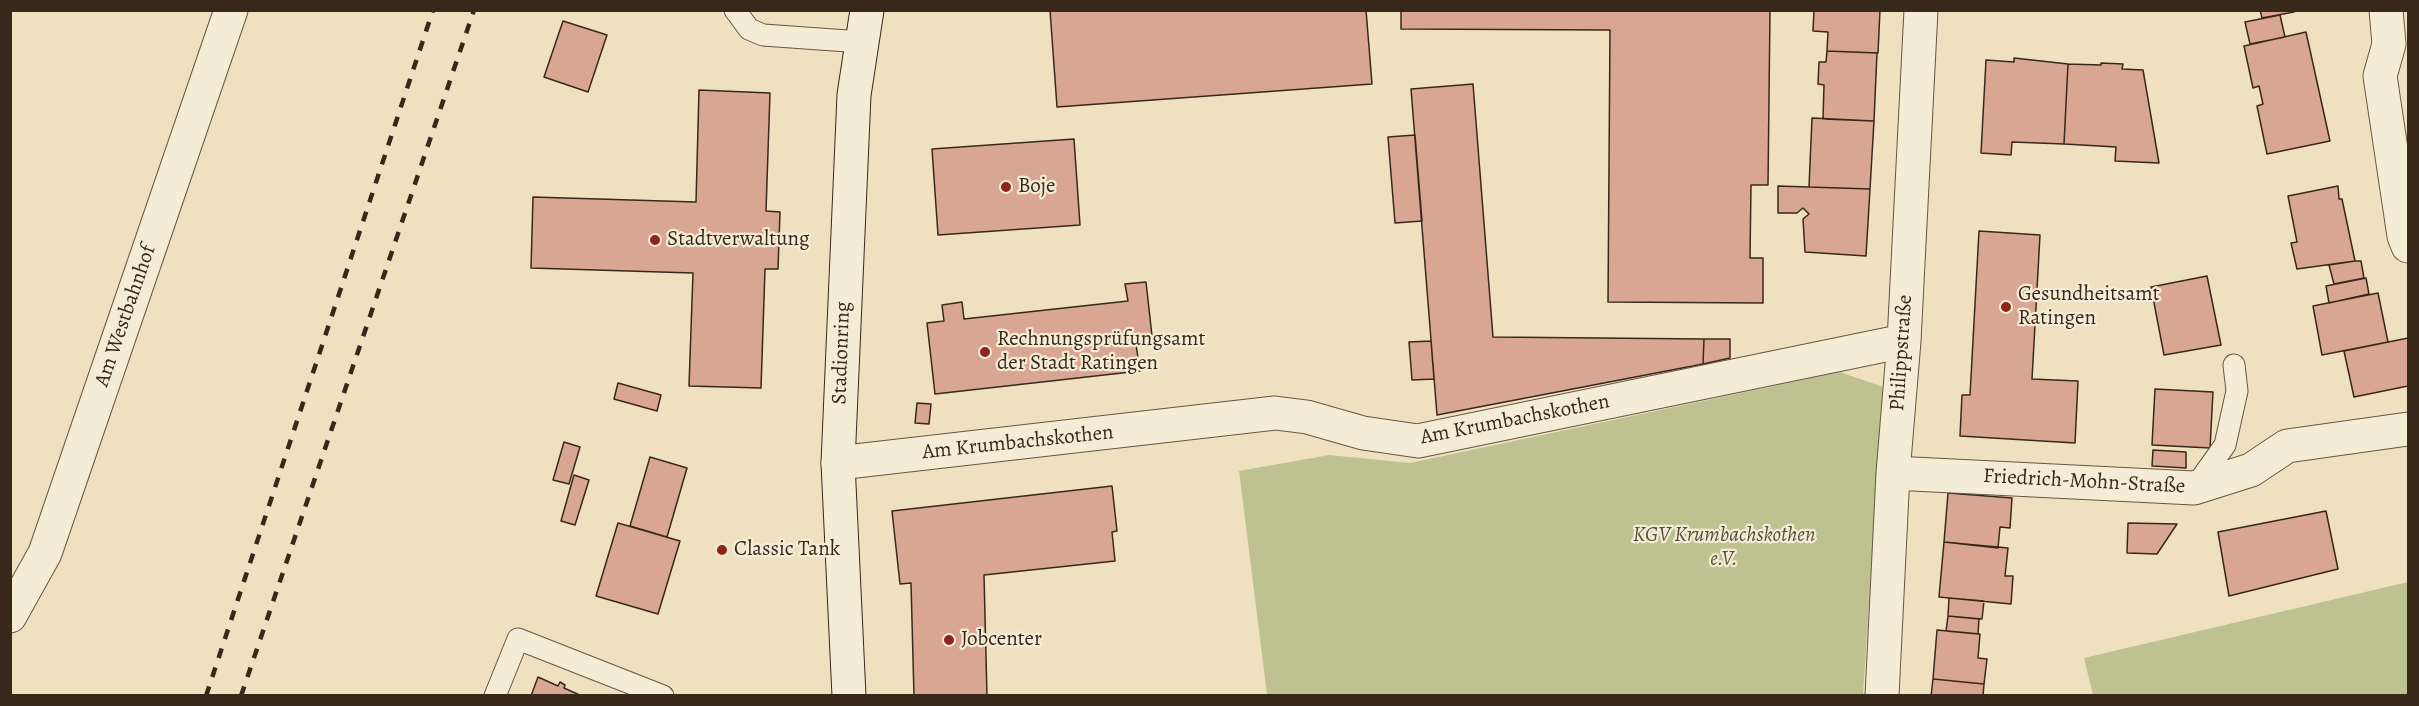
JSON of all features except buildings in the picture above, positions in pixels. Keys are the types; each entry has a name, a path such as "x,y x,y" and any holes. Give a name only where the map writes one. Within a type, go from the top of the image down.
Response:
{"street":[{"name":"Am Westbahnhof","path":"10,616 45,553 231,10"},
{"name":"Stadionring","path":"849,696 838,463 854,94 867,10"},
{"name":"Philippstraße","path":"1882,696 1893,473 1904,341 1921,10"},
{"path":"2386,11 2389,44 2379,76 2404,237 2409,246"},
{"name":"Am Krumbachskothen","path":"838,463 1275,413 1307,417 1363,433 1418,441 1904,341"},
{"name":"Friedrich-Mohn-Straße","path":"1893,473 2194,488 2251,470 2287,446 2409,429"}],"lane":[{"path":"735,10 749,29 763,35 862,42"},
{"path":"2194,488 2225,445 2237,391 2234,365"},
{"path":"495,696 518,639 663,696"}],"green space":[{"name":"KGV Krumbachskothen e.V.","path":"1840,372 1883,387 1863,695 1267,695 1239,471 1329,455 1410,463"},
{"path":"2408,582 2408,695 2093,695 2084,658"}],"railway":[{"path":"206,696 433,10"},
{"path":"241,696 474,10"}],"place":[{"name":"Boje","path":"1006,187"},
{"name":"Stadtverwaltung","path":"655,240"},
{"name":"Gesundheitsamt Ratingen","path":"2006,307"},
{"name":"Rechnungsprüfungsamt der Stadt Ratingen","path":"985,352"},
{"name":"Classic Tank","path":"722,550"},
{"name":"Jobcenter","path":"949,640"}]}
